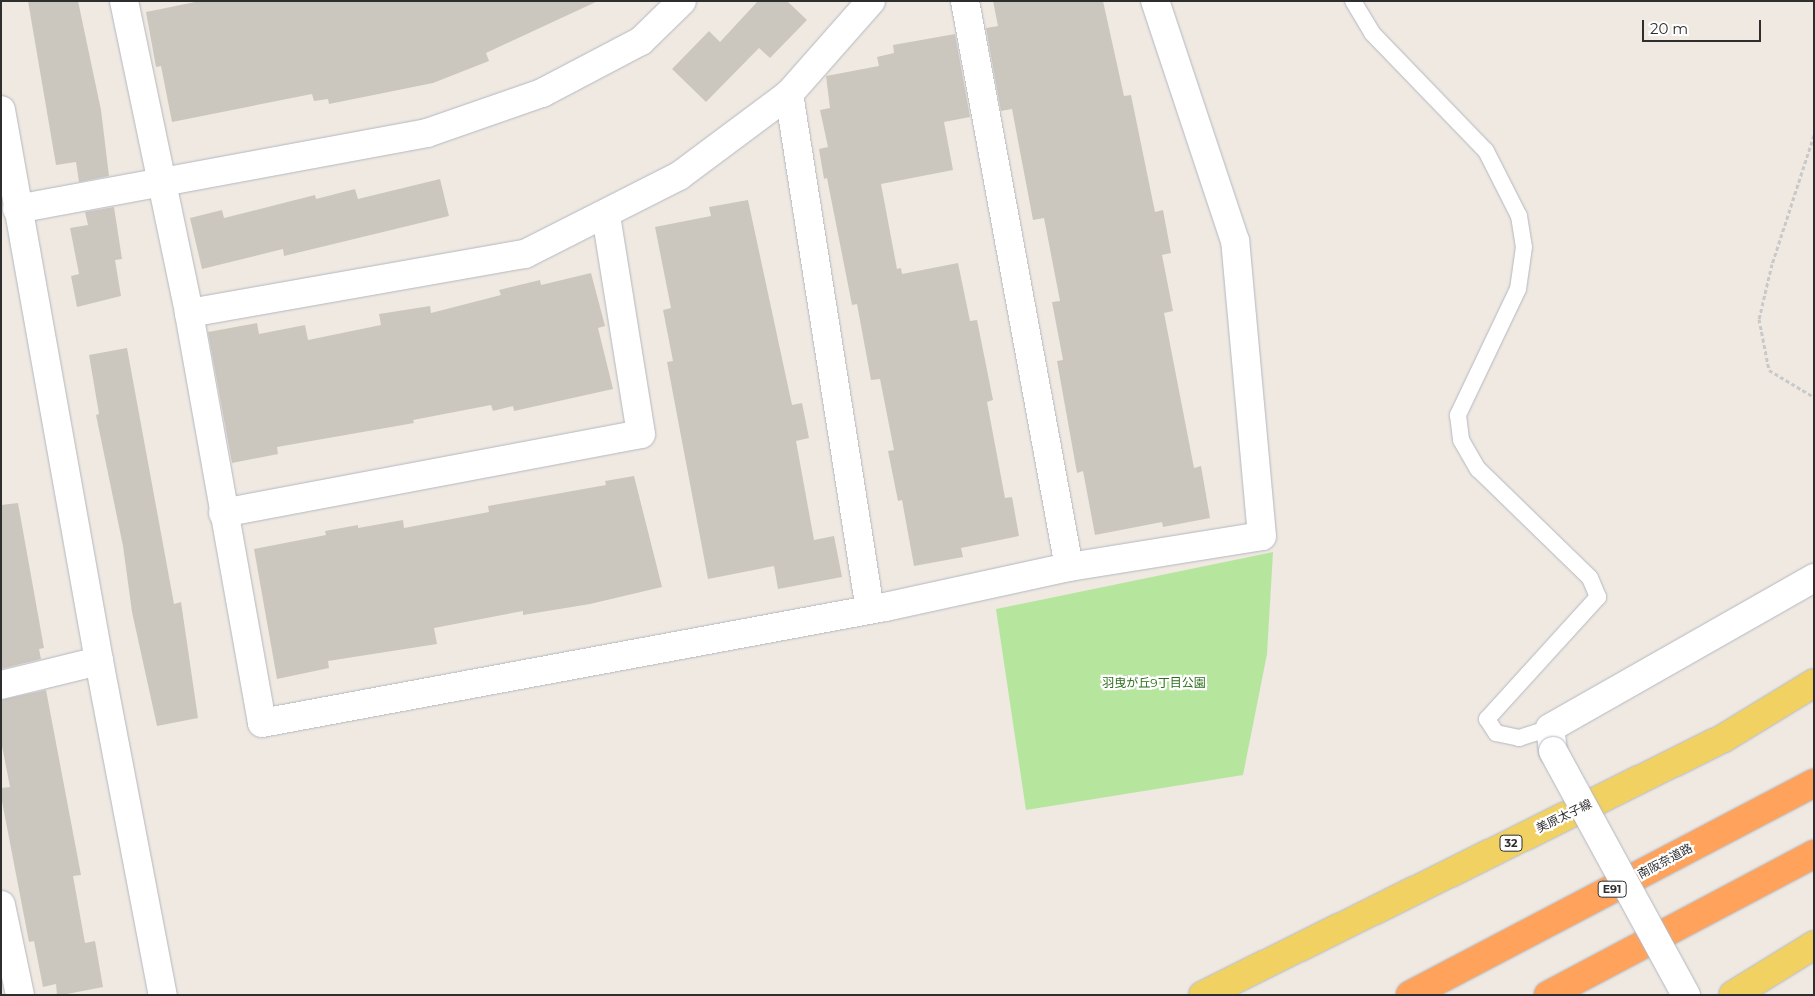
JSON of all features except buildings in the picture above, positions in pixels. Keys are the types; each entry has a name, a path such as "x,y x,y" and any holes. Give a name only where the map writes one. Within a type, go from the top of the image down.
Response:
{"highway":[{"name":"南阪奈道路","path":"1410,995 1814,782"},
{"path":"1548,995 1814,854"}],"main road":[{"name":"美原太子線","path":"1203,995 1724,738 1814,683"},
{"path":"1734,995 1814,945"}],"street":[{"path":"124,1 189,313 223,513 262,723 870,610 1069,567 1262,536 1235,241 1155,1"},
{"path":"9,211 162,185 427,133 542,93 641,41 682,1"},
{"path":"189,313 525,254 606,215 679,176 789,94 871,1"},
{"path":"964,1 1069,567"},
{"path":"789,94 870,610"},
{"path":"1,110 9,211 99,661 163,995"},
{"path":"223,513 641,434 606,215"},
{"path":"1686,995 1551,739 1814,578"},
{"path":"1,684 99,661"},
{"path":"1,904 20,995"}],"lane":[{"path":"1353,1 1372,33 1486,151 1519,216 1524,247 1518,289 1458,415 1460,440 1478,469 1590,578 1598,597 1488,719 1496,733 1519,738 1551,739"}],"path":[{"path":"1814,135 1772,264 1759,319 1769,370 1814,397"}],"green space":[{"name":"羽曳が丘9丁目公園","path":"1273,552 1267,654 1243,775 1026,810 996,609"}]}
